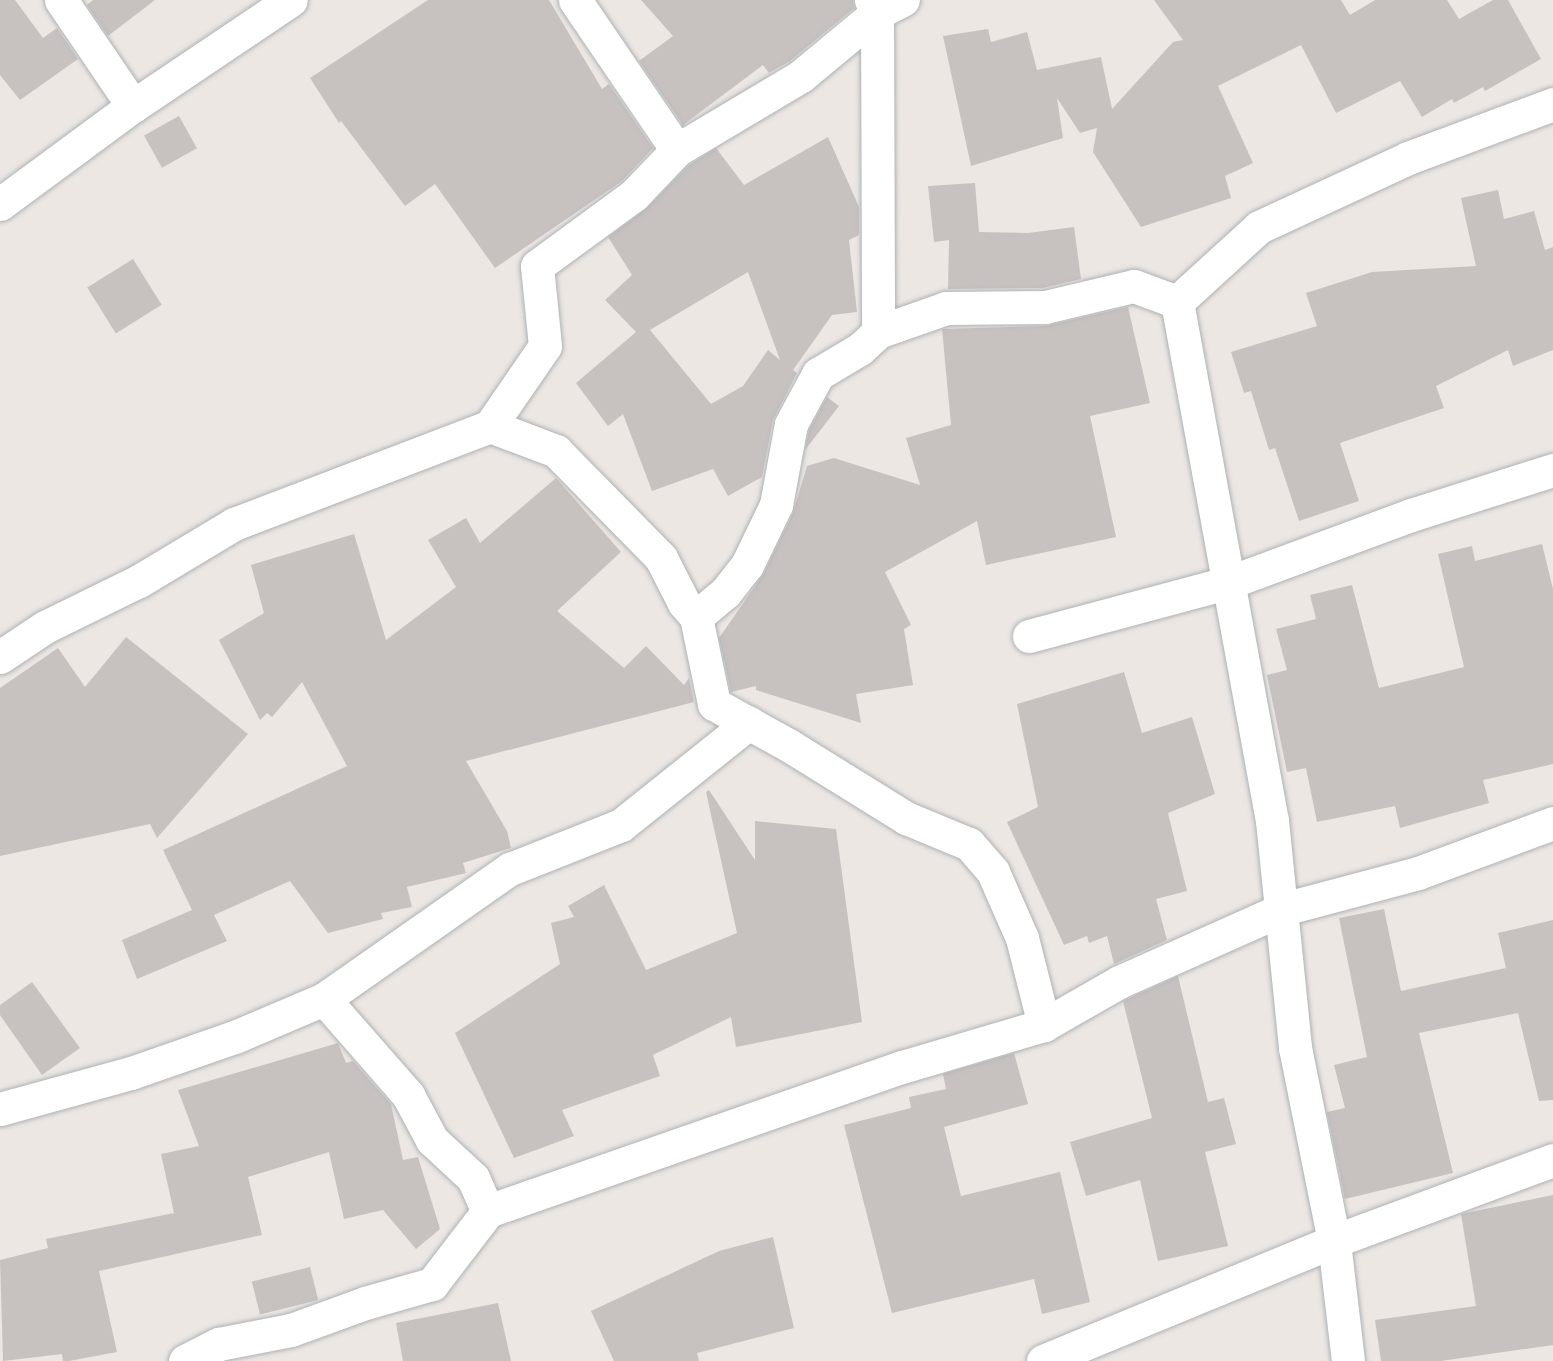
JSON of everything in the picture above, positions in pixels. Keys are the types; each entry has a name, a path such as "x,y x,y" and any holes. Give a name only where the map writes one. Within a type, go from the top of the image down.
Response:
{"street":[{"path":"61,0 133,106"},
{"path":"0,204 133,106 291,0"},
{"path":"575,0 677,150"},
{"path":"0,657 45,627 139,581 234,524 490,426 545,346 537,266 634,195 677,150 801,76 884,4"},
{"path":"878,332 884,4"},
{"path":"1177,302 1259,227 1408,158 1553,104"},
{"path":"696,617 725,593 747,565 776,505 791,424 818,374 860,349 878,332 946,308 1045,307 1134,286 1177,302"},
{"path":"1177,302 1272,821 1283,909 1295,1047 1334,1241 1348,1361"},
{"path":"490,426 556,451 661,558 684,603 696,617 714,704 906,818 969,844 993,872 1022,938 1044,1025"},
{"path":"1029,636 1230,582 1411,515 1553,470"},
{"path":"0,1109 131,1073 237,1036 324,999 510,869 621,825 748,723"},
{"path":"185,1361 219,1344 291,1330 364,1303 432,1284 488,1211 902,1067 1044,1025 1119,982 1283,909 1418,873 1553,823"},
{"path":"324,999 408,1095 432,1140 472,1178 488,1211"},
{"path":"1043,1361 1334,1241 1553,1160"}],"building":[{"path":"0,0 15,0 43,38 57,28 78,59 20,100 0,75"},
{"path":"93,0 155,0 108,36 87,5"},
{"path":"428,0 549,0 602,89 609,84 653,148 622,181 495,268 435,184 405,206 341,121 339,123 310,78"},
{"path":"641,0 853,0 854,8 790,61 769,73 763,65 683,125 639,61 673,36"},
{"path":"1154,0 1341,0 1350,15 1375,0 1447,0 1459,19 1493,0 1508,0 1541,59 1485,91 1483,87 1454,103 1452,99 1422,117 1400,81 1336,113 1301,45 1218,86 1253,163 1225,176 1231,198 1141,227 1093,152 1097,128 1080,133 1057,98 1063,138 971,166 943,36 988,29 991,42 1027,32 1037,70 1101,57 1112,109 1173,42 1183,40"},
{"path":"179,116 197,148 162,168 144,135"},
{"path":"828,137 859,207 859,235 849,240 857,312 832,315 793,370 797,373 773,420 762,477 728,496 713,469 652,491 623,414 608,426 576,383 636,332 605,300 632,275 608,237 647,208 689,165 716,148 744,185","holes":["748,272 780,360 768,350 743,386 711,404 650,330"]},
{"path":"975,183 979,232 1028,233 1074,227 1081,279 1043,288 948,289 949,240 934,242 928,186"},
{"path":"1498,190 1504,219 1534,211 1545,250 1553,247 1553,350 1513,366 1508,350 1436,386 1444,408 1340,443 1359,501 1299,521 1275,448 1269,450 1251,391 1244,393 1231,352 1317,326 1306,293 1372,272 1476,266 1461,198"},
{"path":"133,259 162,305 116,333 87,288"},
{"path":"1128,307 1150,403 1090,416 1116,537 986,565 977,521 885,572 911,625 904,629 913,685 856,694 861,723 756,690 756,686 731,692 719,638 764,573 793,513 807,466 834,458 920,485 906,438 951,425 942,329 1045,326"},
{"path":"827,397 839,406 805,450 809,430"},
{"path":"556,478 621,552 557,611 624,668 646,646 684,685 689,678 694,702 466,761 507,831 511,848 463,863 466,873 407,887 412,907 381,913 383,919 328,933 290,881 214,915 227,941 137,979 122,940 192,910 163,850 347,766 302,682 272,717 267,713 260,720 219,640 264,613 251,565 354,534 386,640 456,587 428,540 466,518 480,543"},
{"path":"1542,544 1553,589 1553,764 1483,780 1489,803 1400,828 1395,806 1317,822 1306,768 1287,772 1267,675 1287,670 1276,629 1316,619 1310,595 1352,585 1379,688 1464,667 1438,554 1472,546 1475,561"},
{"path":"126,637 248,734 157,838 150,824 0,856 0,688 58,648 85,687"},
{"path":"1124,672 1142,733 1192,717 1215,794 1168,813 1187,891 1156,899 1167,940 1114,964 1107,936 1089,943 1087,936 1064,945 1007,822 1038,807 1017,704"},
{"path":"709,790 755,860 755,821 836,829 862,1022 736,1047 731,1017 653,1055 660,1076 562,1110 574,1136 514,1158 455,1033 560,964 551,923 574,917 568,906 604,885 646,970 737,933 706,792"},
{"path":"1384,909 1401,991 1506,968 1498,933 1553,920 1553,1100 1539,1101 1518,1013 1419,1033 1453,1173 1345,1199 1327,1112 1345,1108 1334,1065 1367,1057 1339,918"},
{"path":"1178,976 1208,1102 1224,1098 1236,1144 1205,1152 1228,1246 1158,1261 1140,1180 1086,1196 1070,1142 1152,1118 1123,1001"},
{"path":"32,982 80,1048 42,1075 0,1015 0,1005"},
{"path":"338,1043 346,1063 353,1061 391,1104 403,1160 418,1157 440,1229 416,1249 383,1210 344,1219 329,1152 248,1177 262,1235 99,1271 117,1352 69,1361 63,1361 62,1354 3,1361 0,1260 48,1248 46,1239 174,1213 161,1154 199,1146 178,1090"},
{"path":"1014,1053 1028,1104 944,1127 961,1196 1060,1172 1090,1302 1042,1314 1034,1279 892,1313 844,1125 911,1108 909,1097 946,1089 943,1074"},
{"path":"1553,1195 1553,1345 1441,1361 1381,1361 1375,1320 1476,1306 1461,1214"},
{"path":"773,1237 794,1328 697,1353 699,1361 614,1361 591,1311 719,1251"},
{"path":"310,1267 318,1300 260,1315 252,1282"},
{"path":"498,1303 511,1361 403,1361 396,1323"}]}
